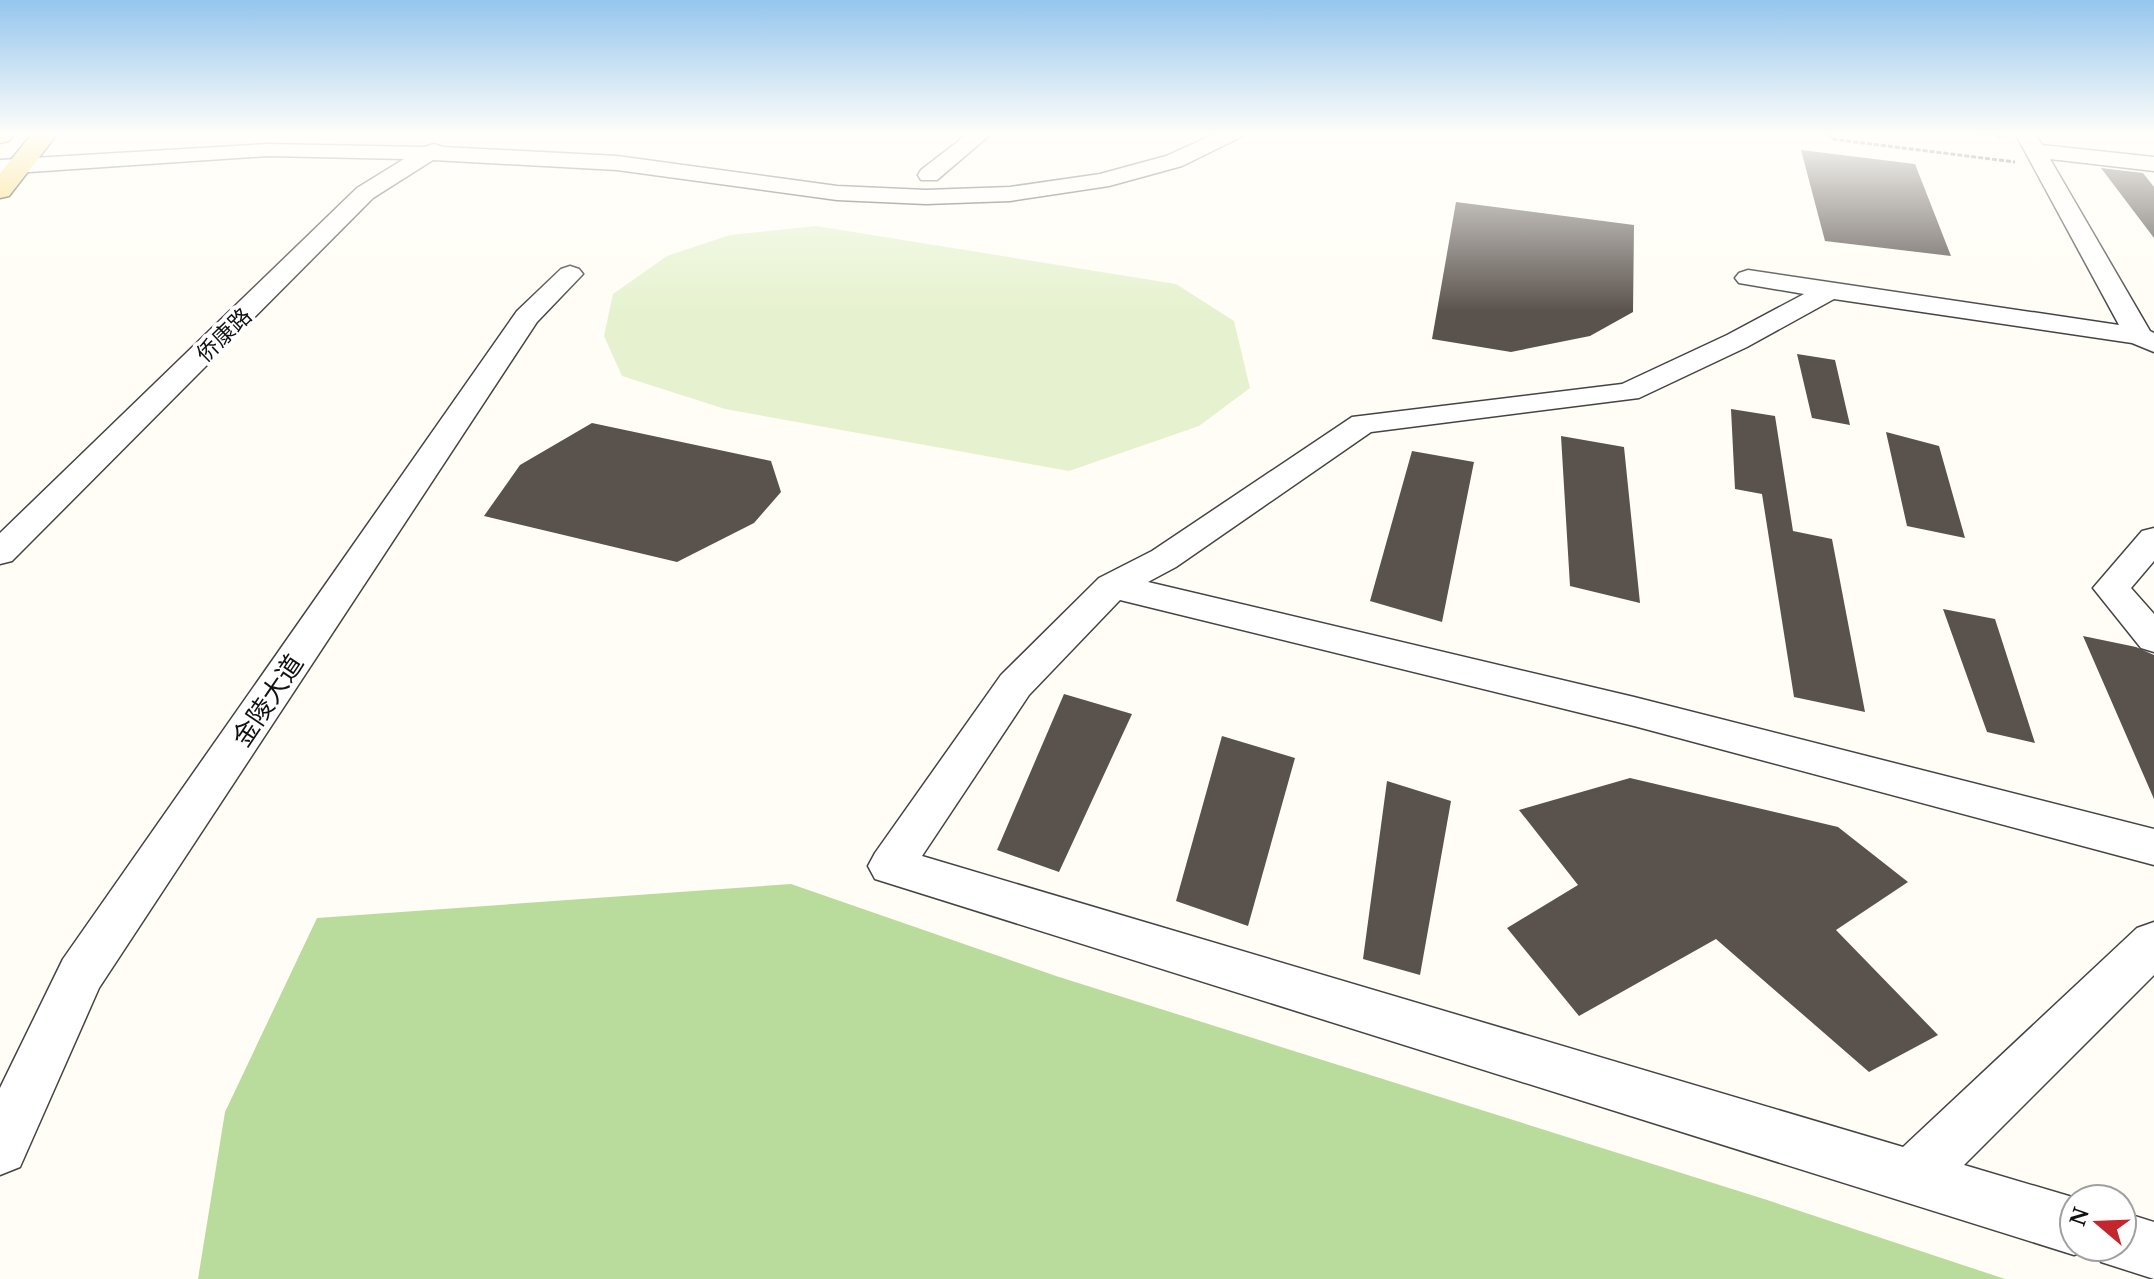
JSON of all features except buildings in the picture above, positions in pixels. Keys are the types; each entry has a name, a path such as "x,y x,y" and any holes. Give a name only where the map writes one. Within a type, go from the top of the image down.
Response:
{"street":[{"name":"侨康路","path":"0,553 366,193"},
{"path":"835,193 926,197 1019,193"},
{"path":"2060,193 2147,340"},
{"name":"金陵大道","path":"0,1148 80,974 527,317 570,274"},
{"path":"1748,278 2147,340"},
{"path":"1829,291 1737,341 1629,392 1363,424 1164,559 1112,586 1015,685 891,866 2058,1221"},
{"path":"2154,539 2111,588 2154,639"},
{"path":"1112,586 1317,632 1714,730 2154,847"},
{"path":"1912,1177 2154,943"}],"green space":[{"path":"816,226 1176,284 1234,321 1250,388 1199,426 1069,471 725,409 622,376 604,336 613,294 667,256 730,235"},
{"path":"791,884 1056,976 1764,1199 2005,1279 198,1279 225,1112 317,918"}]}
